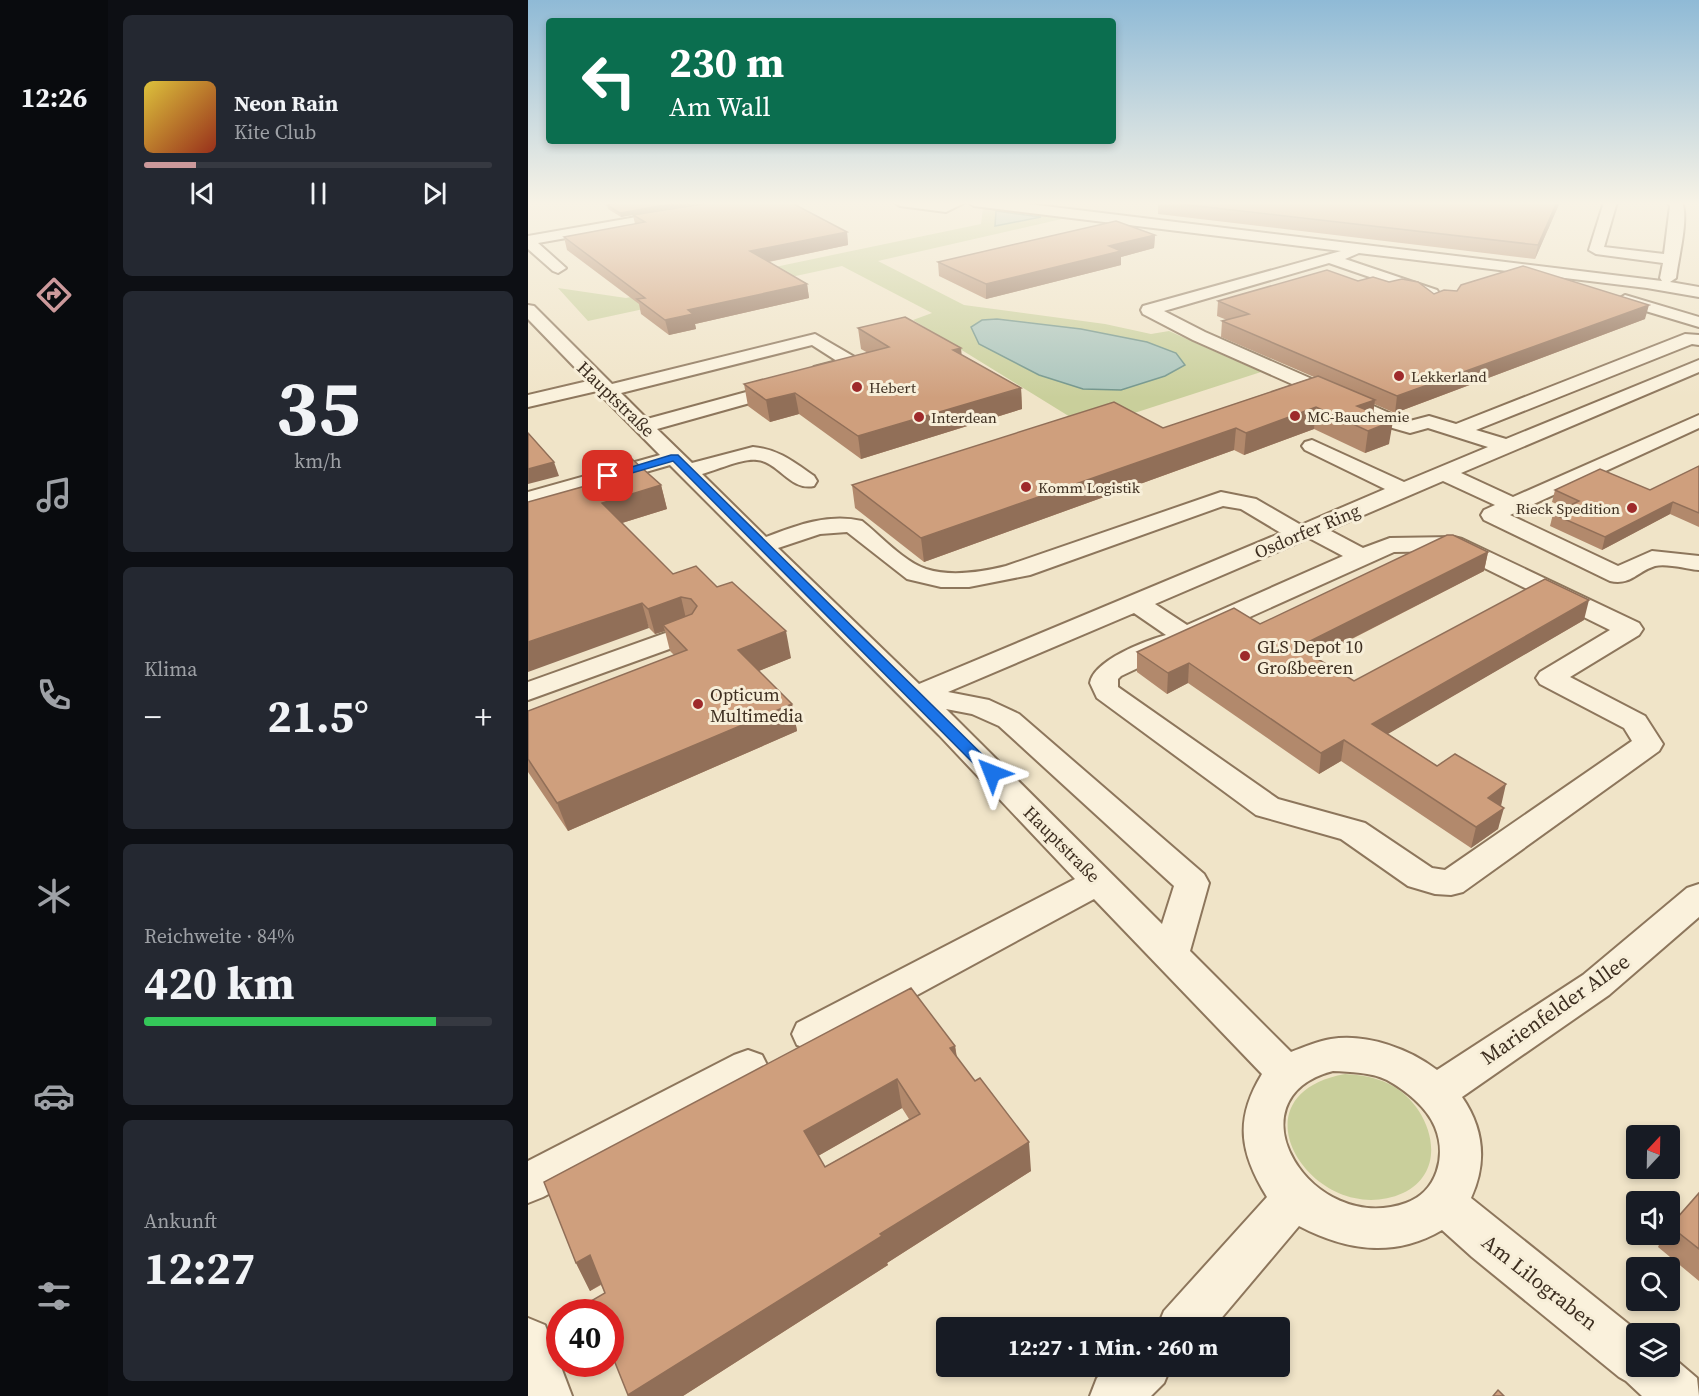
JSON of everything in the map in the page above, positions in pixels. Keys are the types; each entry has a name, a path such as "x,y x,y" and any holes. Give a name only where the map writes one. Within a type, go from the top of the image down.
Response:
{"street":[{"path":"1302,267 1149,310 1199,336 1396,423 1410,427 1429,422 1508,446"},
{"path":"1354,267 1449,300"},
{"path":"1530,267 1667,282"},
{"path":"1550,267 1667,282 1699,292"},
{"path":"1667,282 1669,267"},
{"path":"1625,300 1697,334"},
{"name":"Hauptstraße","path":"528,310 1099,881 1287,1074"},
{"path":"528,337 549,333"},
{"path":"1458,430 1697,334"},
{"path":"528,401 706,366 815,339 852,363 788,380 768,393 644,426"},
{"name":"Osdorfer Ring","path":"915,696 1699,365"},
{"path":"706,366 745,399"},
{"path":"1699,421 1492,515 1619,576 1652,558 1699,563"},
{"path":"1312,446 1404,490"},
{"path":"528,499 682,464 753,453 769,454 806,481"},
{"path":"1444,473 1514,506"},
{"path":"762,546 823,526 846,524 854,526 915,573 937,578 1004,575 1221,499 1248,504 1362,557"},
{"path":"1390,544 1454,544 1630,629 1550,678 1635,722 1648,744 1451,883 1435,882 1419,877 1353,831 1267,807 1107,692 1104,679 1112,670 1185,636 1390,544"},
{"path":"1136,603 1185,636"},
{"path":"528,692 688,633"},
{"path":"915,696 979,706 1009,720 1192,884 1171,954"},
{"path":"811,1034 1099,881"},
{"name":"Marienfelder Allee","path":"1435,1093 1596,985 1699,897"},
{"path":"1333,1055 1360,1055 1388,1062 1413,1075 1435,1093 1453,1119 1462,1149 1459,1178 1444,1203 1425,1218 1401,1227 1374,1229 1346,1225 1319,1214 1296,1197 1275,1172 1264,1145 1263,1118 1271,1093 1287,1074 1309,1061 1333,1055"},
{"path":"528,1183 748,1067"},
{"path":"1191,1317 1296,1197"},
{"name":"Am Lilograben","path":"1444,1203 1488,1242 1626,1352"},
{"path":"528,1342 547,1396"},
{"path":"1114,1396 1135,1377"},
{"path":"1657,1377 1679,1396"}],"green space":[{"path":"774,267 837,267 588,321 558,288 626,298"},
{"path":"844,267 890,267 964,305 1105,324 1151,334 1169,331 1261,372 1088,428 913,320 932,313"},
{"path":"1345,1074 1368,1077 1389,1084 1403,1093 1415,1106 1424,1121 1430,1137 1431,1153 1428,1169 1418,1182 1403,1193 1371,1200 1341,1194 1315,1178 1297,1156 1288,1132 1291,1107 1310,1087"}],"water":[{"path":"997,319 1081,329 1147,342 1176,353 1185,365 1165,376 1121,390 1083,389 1039,375 979,344 971,327 982,320"}],"building":[{"path":"604,267 778,267 807,284 688,310 693,314 665,320 637,299 645,298"},
{"path":"949,267 1055,267 986,284"},
{"name":"Lekkerland","path":"1519,267 1527,267 1649,305 1397,396 1222,321 1249,314 1218,301 1327,270 1358,281 1373,277 1389,282 1402,279 1418,282 1434,294 1444,290 1457,291 1461,285"},
{"path":"905,317 961,348 953,350 1021,388 858,436 795,393 766,400 744,384 889,347 858,328"},
{"path":"1318,376 1375,400 1357,406 1393,421 1368,431 1316,407 1246,433 1236,428 921,538 852,485 1114,402 1163,428"},
{"path":"528,433 554,462 528,469"},
{"path":"632,459 661,485 602,503 673,574 696,566 717,587 732,582 786,631 738,650 792,704 557,803 528,759 528,711 687,650 663,625 692,614 697,606 691,599 681,597 648,609 642,603 528,642 528,502 603,481 592,470"},
{"name":"Rieck Spedition","path":"1699,466 1699,513 1673,502 1605,537 1553,514 1579,501 1555,490 1600,469 1650,490"},
{"path":"1447,535 1453,535 1488,552 1298,647 1354,681 1545,579 1589,600 1372,724 1437,766 1455,754 1506,784 1488,798 1504,808 1476,827 1344,740 1321,753 1189,663 1168,673 1137,652 1234,608 1260,624"},
{"path":"911,988 955,1046 950,1048 975,1081 980,1078 1029,1142 628,1395 621,1377 624,1377 624,1299 594,1299 605,1293 590,1255 576,1263 544,1182","holes":["897,1079 920,1114 825,1167 804,1131"]},
{"path":"1699,1193 1699,1249 1680,1234 1680,1215"},
{"path":"1498,1390 1504,1396 1493,1396"}],"place":[{"name":"Lekkerland","path":"1399,376"},
{"name":"Hebert","path":"857,387"},
{"name":"MC-Bauchemie","path":"1295,416"},
{"name":"Interdean","path":"919,417"},
{"name":"Komm Logistik","path":"1026,487"},
{"name":"Rieck Spedition","path":"1632,508"},
{"name":"GLS Depot 10 Großbeeren","path":"1245,656"},
{"name":"Opticum Multimedia","path":"698,704"}],"route":[{"path":"608,476 675,457 992,773"}]}
